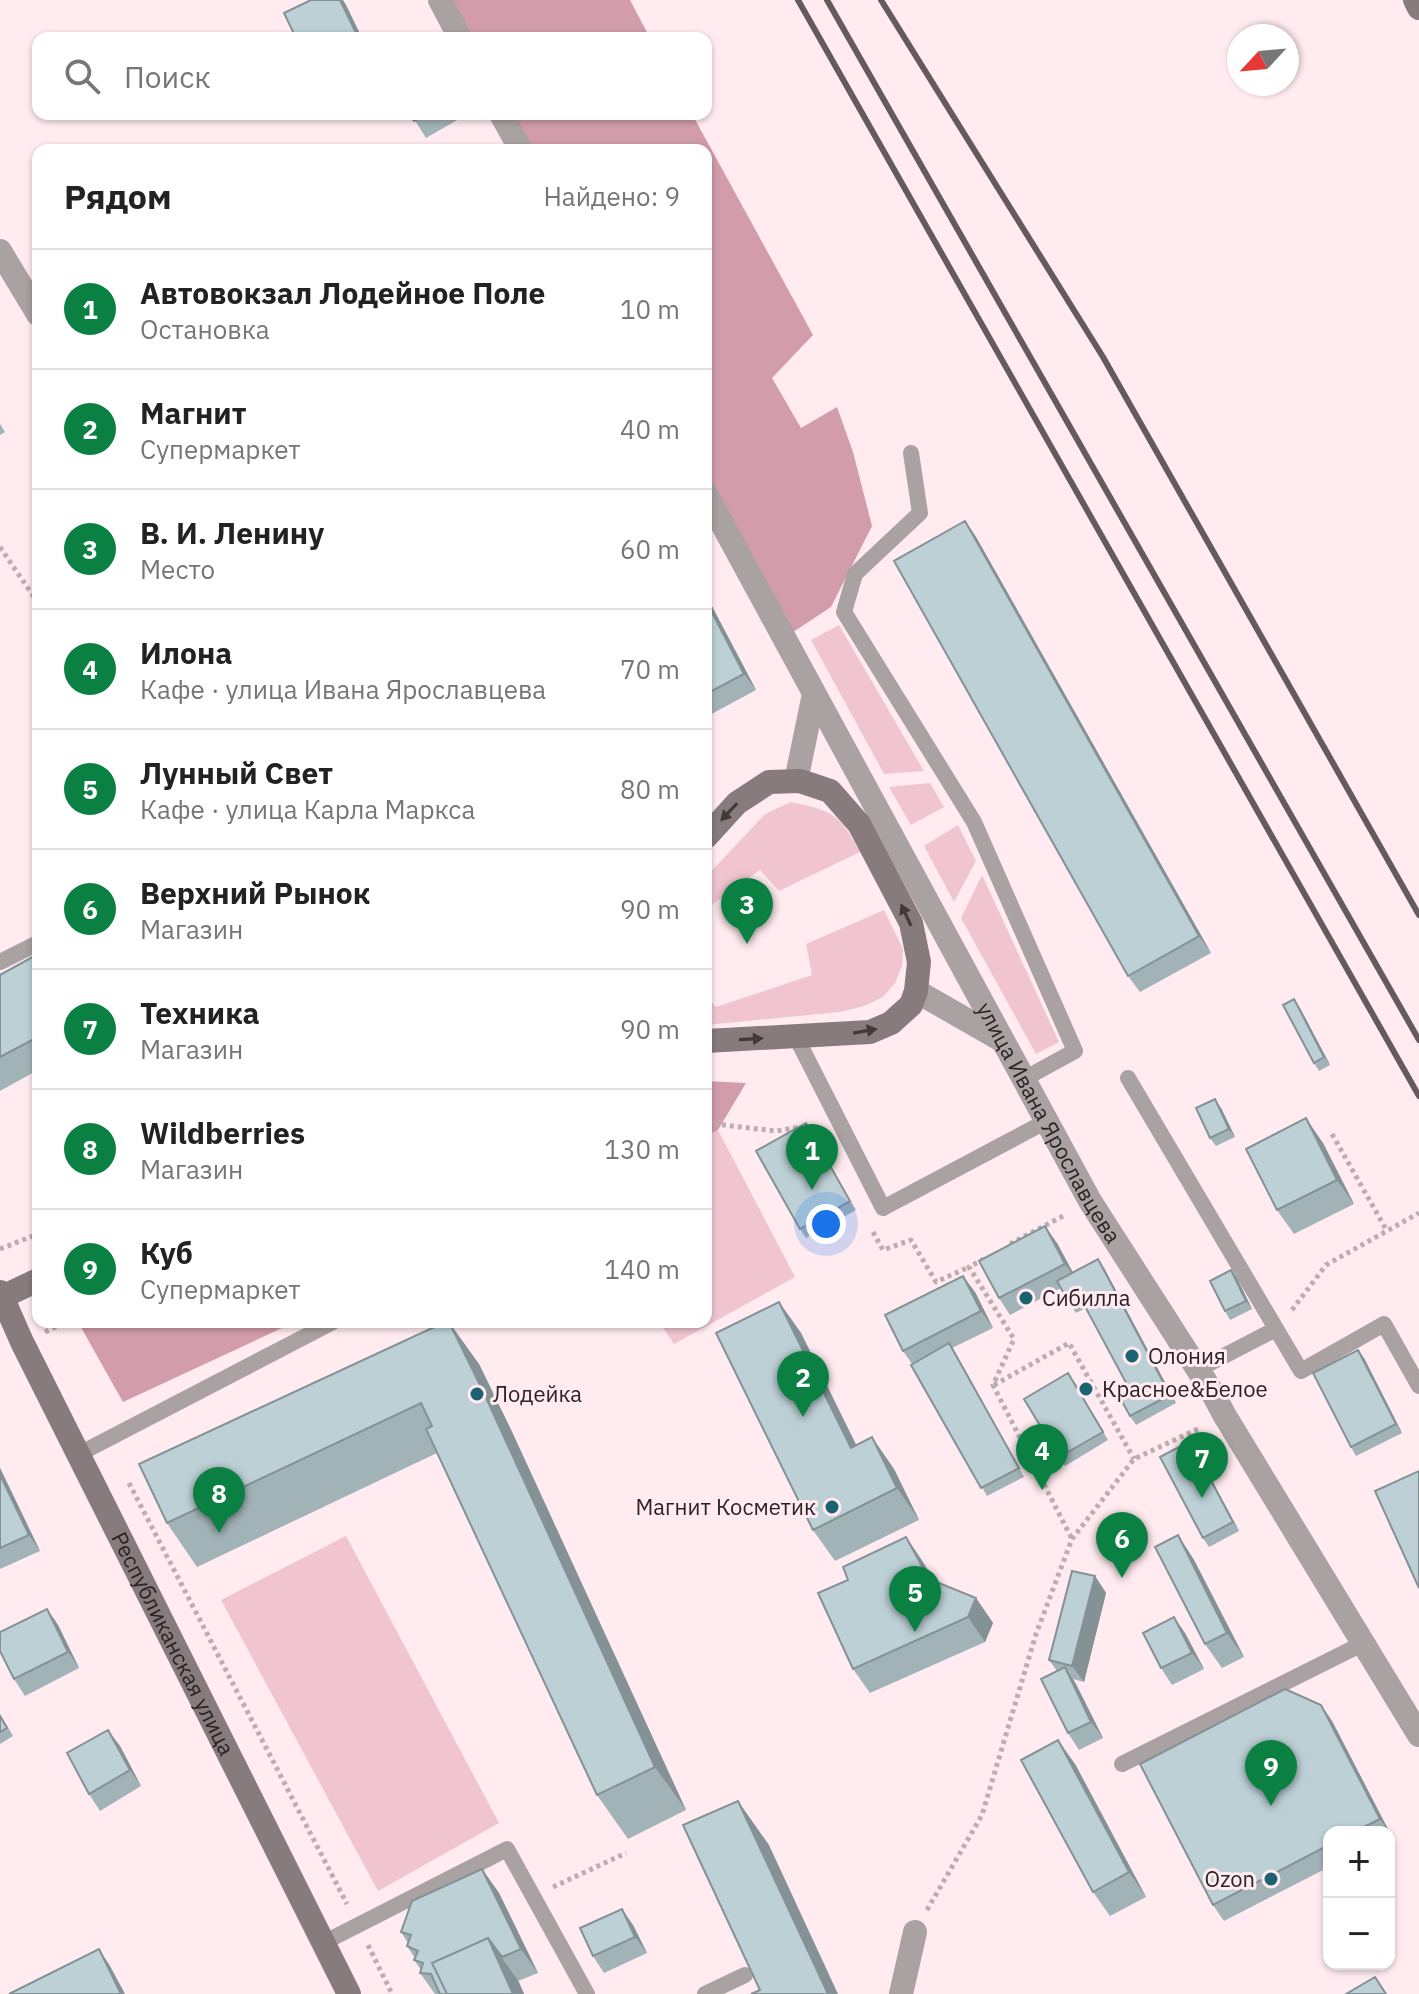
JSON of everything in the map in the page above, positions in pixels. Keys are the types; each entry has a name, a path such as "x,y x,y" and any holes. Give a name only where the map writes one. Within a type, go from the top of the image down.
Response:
{"street":[{"path":"440,0 457,32"},
{"path":"1415,0 1419,8"},
{"path":"504,120 518,144"},
{"path":"0,251 32,304"},
{"name":"улица Ивана Ярославцева","path":"712,505 1090,1201 1211,1390 1419,1735"},
{"path":"796,781 814,694"},
{"path":"712,830 737,803 769,782 796,781 830,791 859,824 911,923 919,962 911,1005 891,1023 870,1032 712,1041"},
{"path":"916,991 1000,1039"},
{"path":"1,1296 32,1283"},
{"name":"Республиканская улица","path":"1,1296 349,1994"},
{"path":"901,1994 915,1932"}],"lane":[{"path":"911,453 920,513 855,574 844,612 974,822 1075,1051 1022,1080"},
{"path":"0,962 32,946"},
{"path":"796,1037 883,1208 1045,1122"},
{"path":"1128,1078 1301,1371 1384,1324 1419,1386"},
{"path":"1197,1370 1275,1326"},
{"path":"79,1454 321,1328"},
{"path":"1122,1764 1362,1644"},
{"path":"323,1943 507,1849 587,1994"},
{"path":"705,1994 745,1975"}],"path":[{"path":"0,547 32,594"},
{"path":"1332,1134 1387,1231"},
{"path":"1009,1245 1090,1201"},
{"path":"1275,1326 1289,1315 1326,1265 1419,1213"},
{"path":"0,1249 32,1236"},
{"path":"993,1385 1014,1339 969,1267 996,1253"},
{"path":"49,1330 56,1344"},
{"path":"993,1385 1069,1343 1134,1459"},
{"path":"993,1385 1072,1539"},
{"path":"915,1932 982,1815 1036,1634 1072,1539 1134,1459 1225,1416"},
{"path":"106,1440 392,1994"},
{"path":"534,1896 626,1853"}],"shaded area":[{"path":"440,0 630,0 647,32 458,32"},
{"path":"505,120 695,120 708,144 518,144"},
{"path":"712,151 813,335 772,378 801,428 837,407 853,452 872,526 831,607 784,638 712,504"},
{"path":"839,625 924,771 884,774 811,640"},
{"path":"930,783 944,807 911,825 889,787"},
{"path":"791,802 817,808 840,822 860,852 779,891 760,870 712,905 712,871 765,814"},
{"path":"958,825 976,861 954,902 924,846"},
{"path":"982,875 1059,1042 1036,1054 961,918"},
{"path":"884,910 903,949 902,966 895,983 883,997 864,1006 840,1012 712,1024 712,1003 716,1007 812,975 806,944"},
{"path":"712,1081 746,1083 718,1130 712,1133"},
{"path":"718,1130 795,1277 712,1323 712,1133"},
{"path":"81,1328 282,1328 123,1402"},
{"path":"663,1328 703,1328 674,1344"},
{"path":"346,1536 499,1823 378,1891 221,1600"}],"building":[{"path":"311,0 340,0 356,32 293,32 284,13"},
{"path":"965,521 1199,936 1128,976 894,561"},
{"path":"712,613 744,674 712,691"},
{"path":"32,957 32,1040 0,1057 0,975"},
{"path":"1294,999 1324,1057 1314,1063 1283,1005"},
{"path":"1215,1099 1229,1129 1210,1138 1196,1108"},
{"path":"1306,1118 1337,1180 1277,1210 1246,1149"},
{"path":"806,1123 850,1201 800,1229 756,1151"},
{"path":"1045,1226 1065,1264 999,1298 979,1261"},
{"name":"Олония","path":"1098,1259 1170,1395 1130,1416 1119,1396 1130,1390 1081,1299 1070,1305 1057,1281"},
{"path":"1231,1270 1246,1301 1225,1311 1210,1281"},
{"path":"963,1276 981,1311 903,1351 885,1315"},
{"path":"779,1302 851,1448 872,1437 897,1488 813,1530 716,1333"},
{"path":"432,1328 452,1328 655,1767 597,1795 426,1429 432,1426 421,1403 167,1523 139,1464"},
{"path":"949,1343 1019,1468 981,1488 911,1365"},
{"path":"1358,1350 1396,1424 1351,1447 1313,1373"},
{"path":"1068,1373 1103,1432 1059,1457 1024,1399"},
{"path":"1190,1441 1233,1522 1203,1538 1160,1457"},
{"path":"1419,1471 1419,1588 1375,1491"},
{"path":"0,1475 29,1535 0,1548"},
{"path":"1178,1535 1227,1633 1205,1644 1155,1547"},
{"path":"906,1537 929,1579 976,1598 968,1617 853,1669 818,1593 848,1580 843,1567"},
{"path":"1072,1571 1095,1576 1072,1666 1049,1660"},
{"path":"47,1609 68,1652 14,1679 0,1651 0,1632"},
{"path":"1174,1617 1192,1653 1161,1668 1143,1633"},
{"path":"1065,1667 1091,1722 1068,1733 1041,1679"},
{"path":"1285,1689 1321,1705 1380,1819 1366,1826 1323,1826 1323,1848 1213,1905 1140,1764"},
{"path":"0,1716 7,1728 0,1732"},
{"path":"108,1730 130,1770 89,1794 67,1753"},
{"path":"1058,1740 1129,1872 1093,1892 1021,1760"},
{"path":"738,1801 828,1994 751,1994 760,1990 683,1825"},
{"path":"482,1869 521,1949 502,1957 488,1938 432,1963 447,1994 440,1994 431,1974 420,1973 423,1963 414,1960 418,1951 407,1946 411,1935 401,1932 412,1901"},
{"path":"622,1909 635,1937 593,1956 580,1928"},
{"path":"488,1938 513,1994 447,1994 432,1963"},
{"path":"99,1949 121,1994 9,1994"},
{"path":"1375,1977 1386,1994 1346,1994"}],"railway":[{"path":"798,0 1419,1096"},
{"path":"827,0 1419,1040"},
{"path":"881,0 1103,357 1419,915"}],"place":[{"name":"В. И. Ленину","path":"747,944"},
{"name":"Автовокзал Лодейное Поле","path":"812,1190"},
{"name":"Сибилла","path":"1026,1298"},
{"name":"Олония","path":"1132,1356"},
{"name":"Красное&Белое","path":"1086,1389"},
{"name":"Лодейка","path":"477,1394"},
{"name":"Магнит","path":"803,1417"},
{"name":"Илона","path":"1042,1490"},
{"name":"Техника","path":"1202,1498"},
{"name":"Магнит Косметик","path":"832,1507"},
{"name":"Wildberries","path":"219,1533"},
{"name":"Верхний Рынок","path":"1122,1578"},
{"name":"Лунный Свет","path":"915,1632"},
{"name":"Куб","path":"1271,1806"},
{"name":"Ozon","path":"1271,1879"}]}
